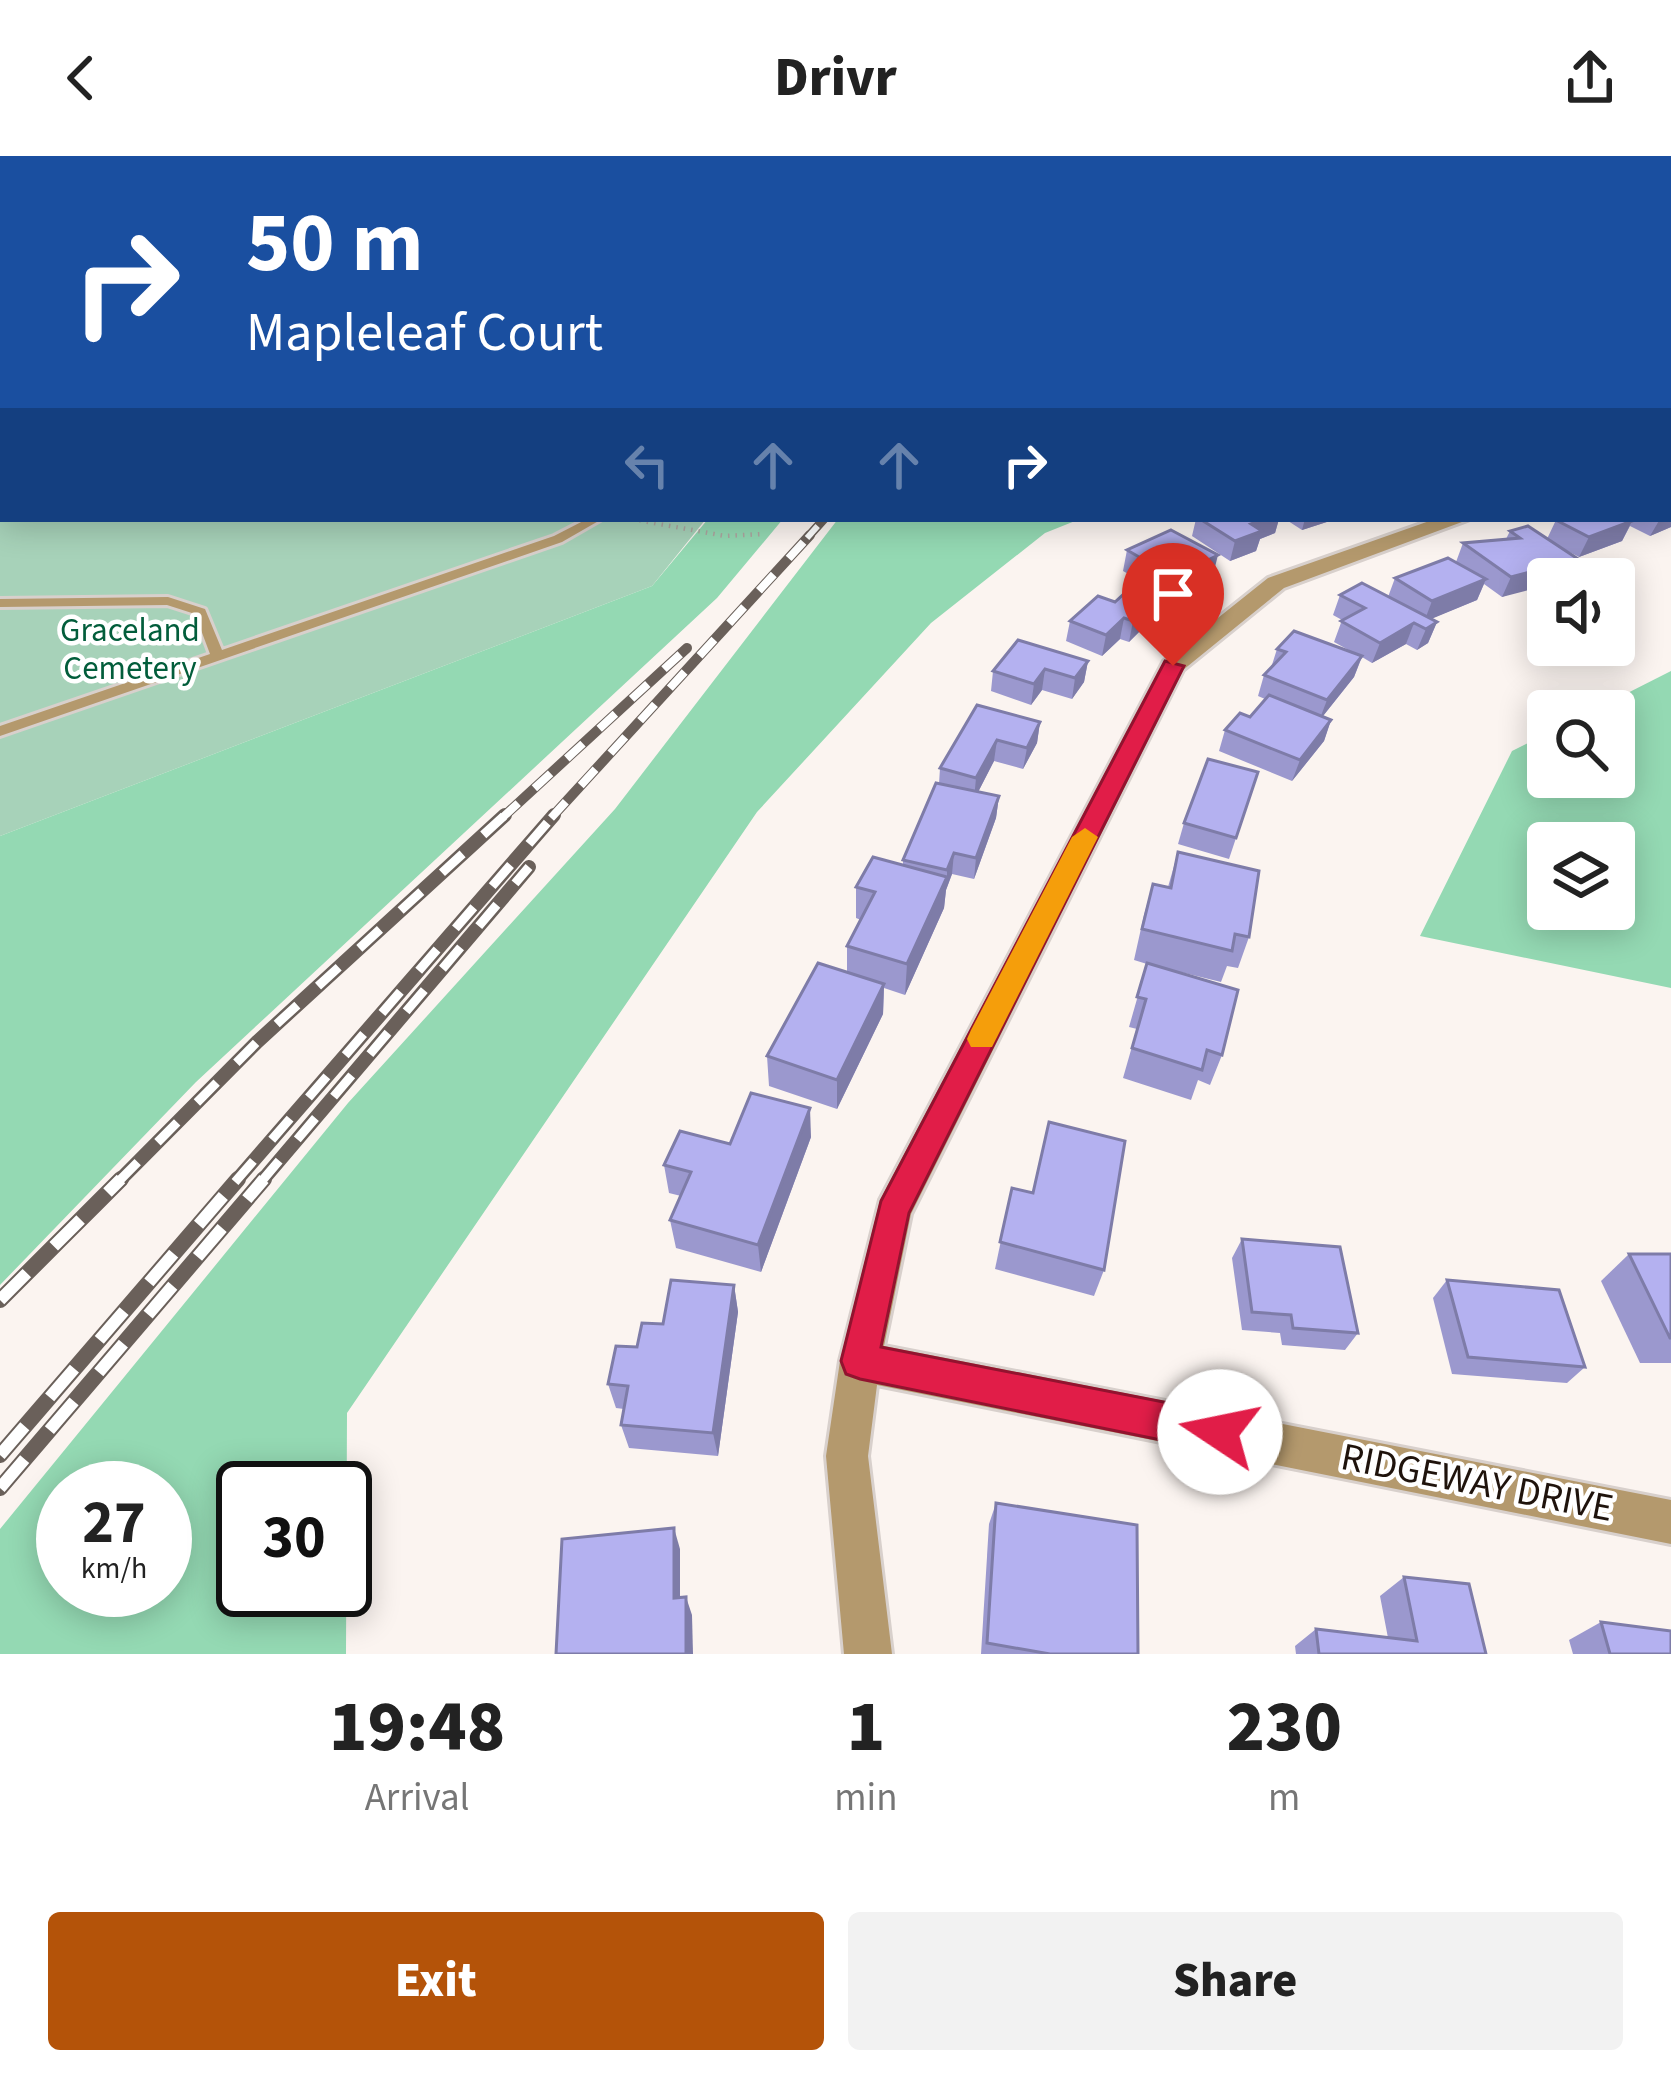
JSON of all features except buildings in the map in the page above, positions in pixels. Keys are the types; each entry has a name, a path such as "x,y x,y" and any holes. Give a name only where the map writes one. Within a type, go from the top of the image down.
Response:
{"street":[{"path":"868,1654 847,1456 860,1361 893,1212 1173,666 1276,583 1450,522"},
{"name":"RIDGEWAY DRIVE","path":"860,1361 1671,1522"}],"lane":[{"path":"0,731 558,539 590,522"},
{"path":"0,603 168,601 200,612 217,655"}],"path":[{"path":"648,522 724,536 763,534"}],"green space":[{"name":"Graceland Cemetery","path":"0,522 704,522 652,586 0,836"},
{"path":"705,522 780,522 717,598 196,1082 0,1285 0,836 652,586"},
{"path":"836,522 1072,522 1045,533 931,623 757,812 347,1413 347,1461 216,1461 216,1617 346,1617 346,1654 0,1654 0,1529 36,1485 36,1617 192,1617 192,1461 56,1461 348,1103 615,809"},
{"path":"1671,671 1671,988 1420,936 1512,751 1527,744 1527,798 1635,798 1633,690"}],"railway":[{"path":"807,538 821,522"},
{"path":"551,818 810,535"},
{"path":"502,818 687,648"},
{"path":"118,1182 257,1042 505,815"},
{"path":"235,1182 554,815"},
{"path":"261,1182 529,867"},
{"path":"118,1182 121,1179"},
{"path":"0,1455 238,1179"},
{"path":"0,1488 264,1179"},
{"path":"0,1300 118,1182"}],"slow traffic":[{"path":"982,1039 1085,837"}],"route":[{"path":"1173,666 893,1212 860,1361 1220,1432"}]}
